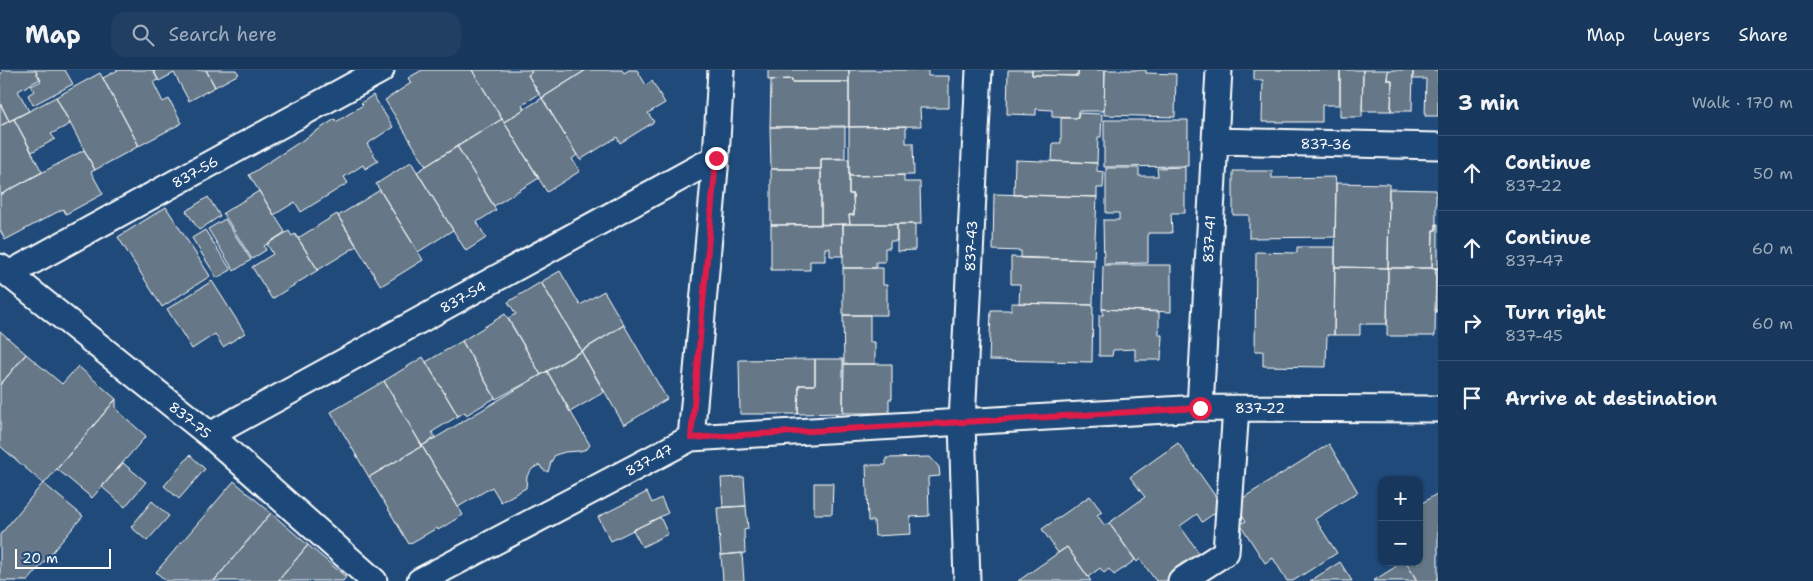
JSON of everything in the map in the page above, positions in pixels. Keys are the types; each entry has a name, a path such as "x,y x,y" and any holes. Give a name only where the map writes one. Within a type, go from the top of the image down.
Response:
{"street":[{"name":"837-56","path":"4,270 381,70"},
{"path":"691,438 716,158 721,70"},
{"name":"837-43","path":"967,581 962,422 979,70"},
{"name":"837-41","path":"1200,408 1218,70"},
{"name":"837-36","path":"1214,141 1438,146"},
{"name":"837-54","path":"210,435 716,158"},
{"name":"837-75","path":"4,270 210,435 374,581"},
{"name":"837-22","path":"962,422 1200,408 1438,409"},
{"path":"1181,581 1226,552 1236,408"},
{"name":"837-47","path":"420,581 691,438 962,422"}],"building":[{"path":"2,70 35,70 40,79 18,91 29,111 9,121 0,103 0,74 3,72"},
{"path":"35,70 65,70 73,84 33,105 28,95 34,91 31,86 41,81"},
{"path":"118,70 153,70 158,80 153,82 163,102 169,99 182,123 139,146 103,78"},
{"path":"153,70 206,70 215,87 189,101 174,73 159,81"},
{"path":"206,70 236,70 239,74 215,87"},
{"path":"422,70 472,70 502,119 426,166 385,100 411,83 408,78"},
{"path":"472,70 530,70 532,72 528,75 539,94 522,105 524,109 504,122"},
{"path":"530,70 586,70 542,98 528,75 532,72"},
{"path":"586,70 622,70 624,73 629,70 637,70 646,85 652,81 665,103 648,113 654,122 620,143 617,137 580,160 542,98"},
{"path":"768,70 849,70 849,82 792,82 792,79 768,80"},
{"path":"849,70 928,70 928,76 949,76 949,108 920,108 921,126 849,127"},
{"path":"1008,70 1032,70 1032,75 1078,76 1078,70 1105,70 1104,111 1078,111 1078,118 1052,117 1052,110 1036,109 1036,115 1007,114"},
{"path":"1032,70 1078,70 1078,76 1032,75"},
{"path":"1105,70 1146,70 1146,73 1176,74 1175,117 1104,115"},
{"path":"1254,70 1340,70 1340,105 1322,105 1322,122 1262,122 1263,80 1254,80"},
{"path":"1340,70 1363,70 1362,117 1340,117"},
{"path":"1363,70 1388,70 1387,80 1392,80 1391,111 1362,111"},
{"path":"1388,70 1413,70 1412,111 1391,111 1392,80 1387,80"},
{"path":"1413,70 1438,70 1438,116 1425,116 1426,79 1413,79"},
{"path":"100,73 139,146 95,170 56,97"},
{"path":"792,79 792,82 849,82 849,127 770,127 771,80"},
{"path":"373,95 393,127 367,144 378,161 365,169 363,165 344,177 348,183 301,212 295,202 274,215 249,175 335,119 336,122 363,105 361,103"},
{"path":"56,97 70,124 51,134 55,139 32,152 14,119"},
{"path":"542,98 577,155 572,159 580,171 547,192 504,122"},
{"path":"0,103 9,121 0,126"},
{"path":"1078,113 1102,114 1101,137 1098,137 1097,163 1052,161 1053,143 1061,143 1061,118 1078,118"},
{"path":"14,119 42,172 0,195 0,126"},
{"path":"502,119 539,178 494,206 457,146"},
{"path":"1104,120 1188,120 1188,166 1104,167"},
{"path":"845,126 845,158 821,159 821,169 771,169 770,127"},
{"path":"906,126 906,143 913,143 914,175 849,176 849,127"},
{"path":"457,146 496,210 477,222 486,238 466,251 417,172"},
{"path":"84,150 95,170 91,172 103,194 66,214 63,209 5,240 0,230 0,195"},
{"path":"821,159 849,159 849,194 853,194 854,215 849,215 850,224 821,225"},
{"path":"1015,160 1097,163 1097,171 1104,172 1103,188 1097,188 1097,197 1014,195"},
{"path":"411,162 453,230 418,252 376,184"},
{"path":"1185,167 1185,213 1171,213 1172,233 1148,233 1148,263 1104,264 1103,220 1119,220 1119,213 1106,213 1106,168 1139,168 1139,176 1158,176 1157,168"},
{"path":"771,169 821,169 821,225 771,225"},
{"path":"1233,171 1272,171 1272,178 1335,177 1335,237 1249,238 1249,215 1233,215"},
{"path":"904,175 904,182 920,182 921,224 850,224 849,215 854,215 853,194 849,194 849,176"},
{"path":"1336,183 1389,184 1388,268 1335,267"},
{"path":"1389,189 1436,190 1436,230 1433,230 1432,268 1388,268"},
{"path":"380,190 423,260 381,286 338,216"},
{"path":"259,191 285,232 264,246 266,250 252,259 223,213"},
{"path":"994,194 1097,197 1094,260 1021,258 1021,251 993,250"},
{"path":"208,197 220,216 199,230 186,211"},
{"path":"166,207 210,276 162,307 118,237"},
{"path":"337,214 357,246 318,270 298,238"},
{"path":"225,219 251,260 234,271 208,229"},
{"path":"843,224 843,256 830,256 830,248 825,248 825,261 810,261 810,270 771,270 771,225"},
{"path":"843,224 897,224 897,241 890,241 890,248 885,248 885,262 876,262 876,268 843,268"},
{"path":"897,224 915,224 915,250 897,251"},
{"path":"1436,224 1438,224 1438,268 1432,268 1433,230 1436,230"},
{"path":"205,230 231,270 217,278 192,238"},
{"path":"289,231 292,236 295,234 318,270 272,299 252,267 273,254 267,244"},
{"path":"1297,247 1335,247 1334,335 1327,335 1326,367 1263,366 1263,351 1255,351 1256,252 1297,253"},
{"path":"1011,257 1094,260 1093,305 1019,303 1020,284 1011,284"},
{"path":"1103,265 1171,265 1171,312 1102,309"},
{"path":"1335,267 1388,268 1387,324 1360,324 1360,335 1334,335"},
{"path":"843,268 883,268 883,285 887,285 887,315 843,315"},
{"path":"1388,268 1436,268 1435,336 1387,336"},
{"path":"1436,268 1438,268 1438,311 1435,311"},
{"path":"560,271 580,305 604,291 624,325 582,351 541,282"},
{"path":"212,281 245,333 223,347 215,334 192,349 167,309"},
{"path":"541,282 582,351 541,375 508,318 516,314 508,302"},
{"path":"1011,303 1093,305 1092,362 989,360 991,310 1011,310"},
{"path":"1102,309 1159,312 1159,335 1162,335 1161,360 1135,360 1135,349 1113,350 1112,356 1099,356 1099,315 1103,315"},
{"path":"505,314 541,375 496,399 462,341"},
{"path":"843,315 870,315 870,342 875,342 875,364 844,364"},
{"path":"624,325 667,399 624,425 581,351"},
{"path":"0,331 26,354 0,385"},
{"path":"462,341 495,398 466,415 465,412 458,416 426,362"},
{"path":"581,351 604,392 570,412 547,371"},
{"path":"26,354 62,384 78,366 116,399 44,484 0,446 0,385"},
{"path":"423,357 458,416 432,432 435,437 422,446 384,381"},
{"path":"815,359 843,359 843,413 798,414 799,385 815,385"},
{"path":"815,359 815,385 799,385 798,414 740,414 739,360"},
{"path":"844,364 892,364 892,399 889,399 889,413 843,413"},
{"path":"547,371 590,445 587,449 580,451 555,455 548,472 542,469 540,465 533,468 527,476 526,488 501,502 492,487 458,507 422,446"},
{"path":"384,381 422,446 369,477 331,412"},
{"path":"116,399 118,411 146,436 92,498 57,469"},
{"path":"1178,443 1223,507 1202,522 1197,514 1180,526 1202,557 1168,581 1156,581 1140,559 1137,562 1109,523 1145,497 1130,477"},
{"path":"1329,444 1358,492 1315,519 1337,553 1293,581 1287,581 1273,558 1265,563 1240,524 1246,521 1235,503"},
{"path":"422,446 463,515 409,544 369,477"},
{"path":"190,455 205,469 179,499 164,486"},
{"path":"930,457 939,467 940,476 928,477 929,516 910,517 911,534 875,536 874,521 868,521 866,465 886,465 886,458"},
{"path":"123,463 146,482 125,507 102,487"},
{"path":"744,477 746,506 723,507 721,478"},
{"path":"234,481 271,513 214,581 166,581 156,572"},
{"path":"43,483 83,516 28,581 0,581 0,535"},
{"path":"814,483 833,483 832,514 814,514"},
{"path":"647,492 652,503 661,498 668,513 611,541 598,517"},
{"path":"1438,493 1438,579 1435,581 1417,581 1408,566 1423,566 1423,502"},
{"path":"1090,496 1102,512 1097,515 1105,526 1109,523 1135,560 1114,575 1109,569 1104,573 1100,568 1088,577 1067,547 1058,553 1042,529"},
{"path":"152,501 169,516 147,541 131,527"},
{"path":"746,506 748,529 744,530 745,553 721,555 717,508"},
{"path":"271,513 308,545 278,581 214,581"},
{"path":"660,517 668,534 642,547 633,530"},
{"path":"308,545 346,577 343,581 278,581"},
{"path":"1067,547 1091,581 1018,581 1058,553"},
{"path":"742,553 744,581 723,581 721,555"},
{"path":"1340,562 1352,581 1310,581"},
{"path":"1397,566 1408,566 1417,581 1373,581"}],"route":[{"path":"716,158 691,438 1200,408"}]}
